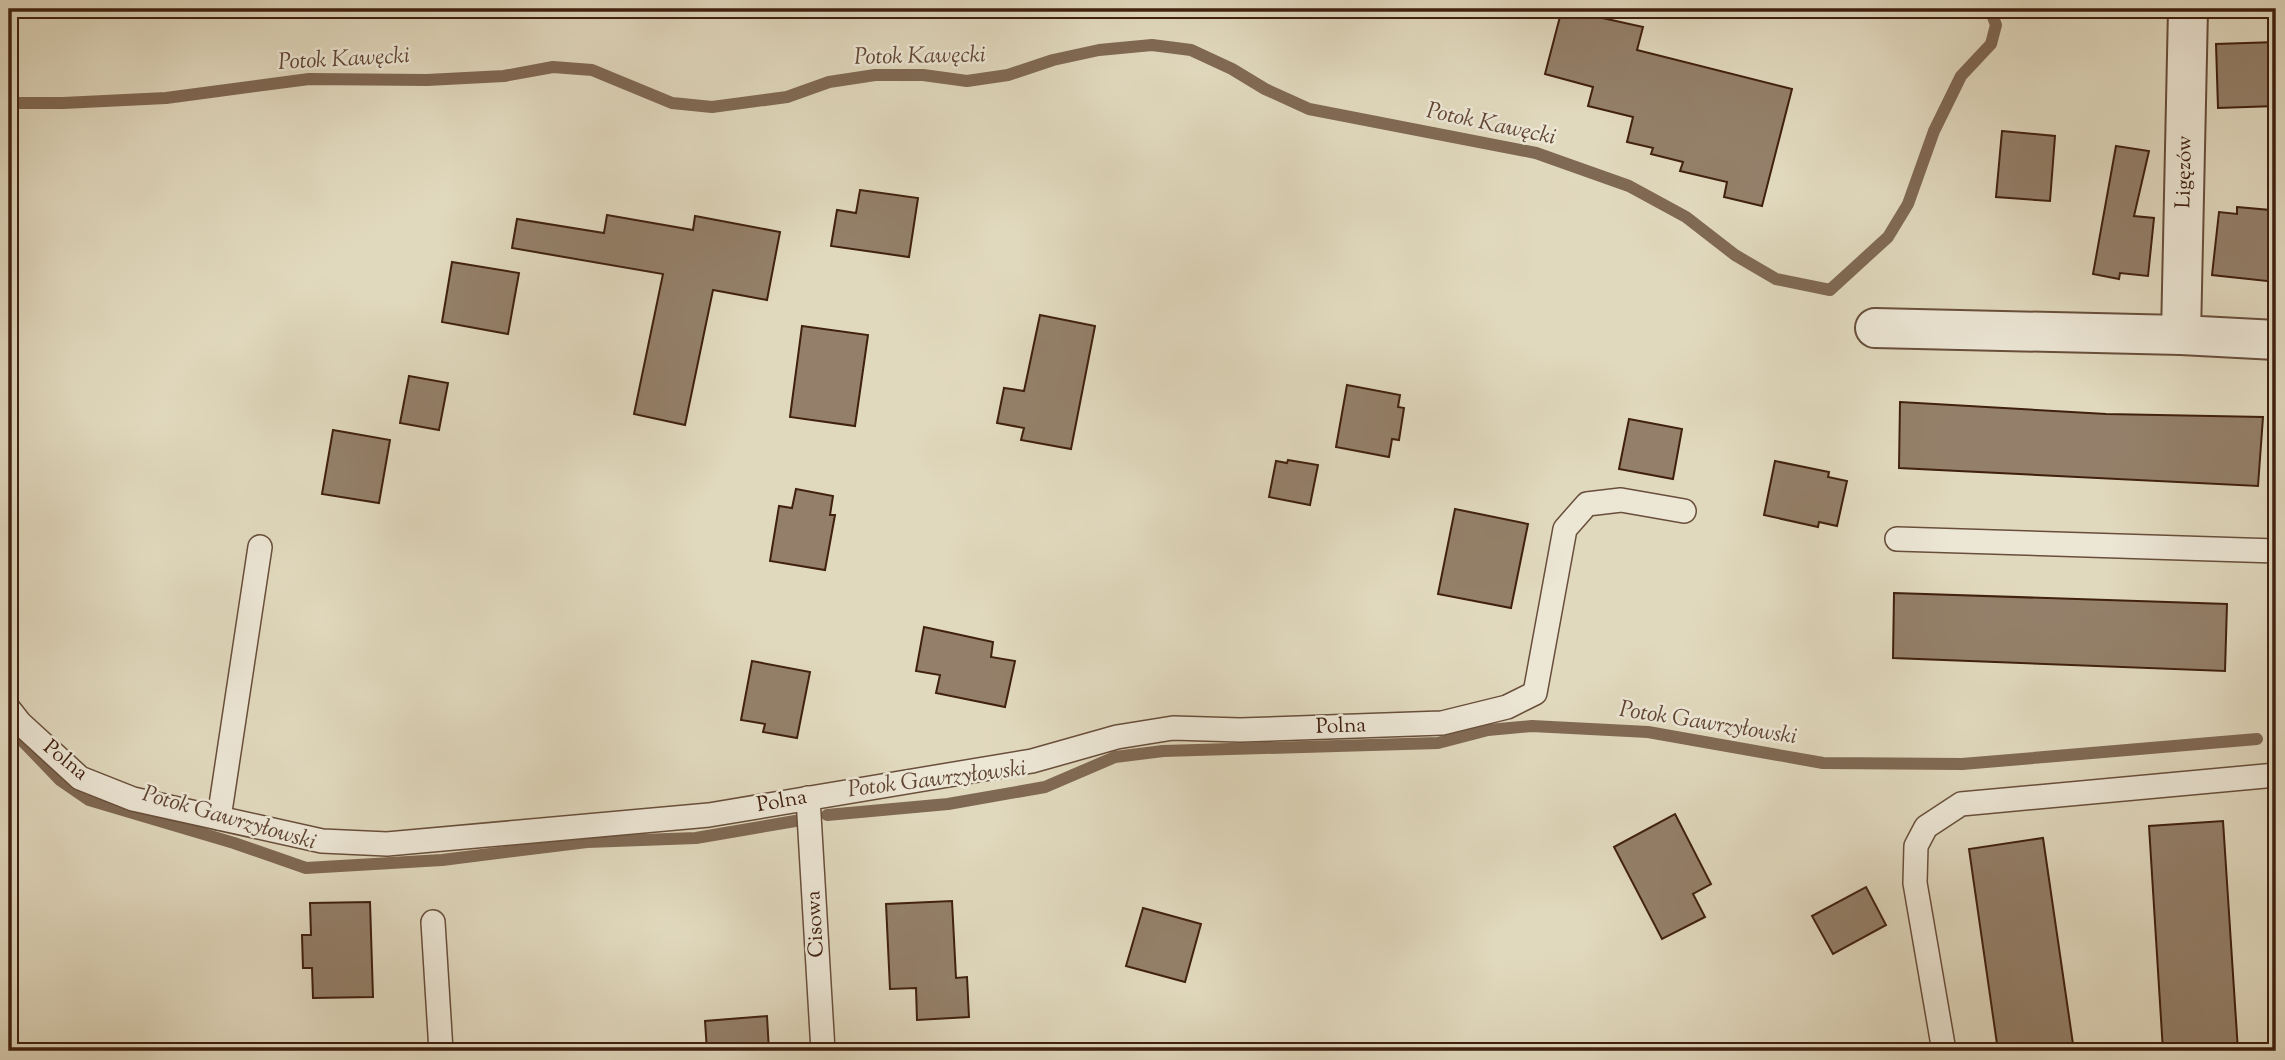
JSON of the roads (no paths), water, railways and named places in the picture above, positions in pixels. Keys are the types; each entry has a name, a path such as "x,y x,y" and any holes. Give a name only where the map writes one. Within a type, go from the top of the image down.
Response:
{"street":[{"name":"Ligęzów","path":"2181,335 2188,9"},
{"path":"1875,328 2181,335 2276,340"}],"lane":[{"name":"Polna","path":"9,709 20,723 80,778 133,799 322,841 387,844 709,815 1032,761 1117,737 1174,728 1240,730 1442,723 1507,707 1535,693 1565,529 1587,505 1621,500 1684,511"},
{"path":"1897,539 2276,551"},
{"path":"219,818 260,547"},
{"path":"1944,1051 1915,883 1916,846 1926,827 1961,804 2276,775"},
{"name":"Cisowa","path":"808,798 823,1051"},
{"path":"433,922 441,1051"}],"waterway":[{"name":"Potok Kawęcki","path":"9,103 166,98 309,79 427,80 504,76 553,67 592,70 672,103 712,107 787,97 829,82 875,75 923,75 967,81 1008,75 1053,60 1099,50 1152,45 1191,50 1309,109 1536,153 1629,186 1686,217 1735,255 1776,279 1830,290 1888,237 1908,204 1934,131 1961,76 1991,44 1996,25 1990,9"},
{"name":"Potok Gawrzyłowski","path":"827,815 948,804 1045,787 1115,757 1163,751 1438,743 1488,730 1532,726 1648,732 1823,763 1962,764 2257,739"},
{"name":"Potok Gawrzyłowski","path":"9,727 60,780 89,800 234,843 306,868 442,860 587,842 696,838 801,820"}]}
